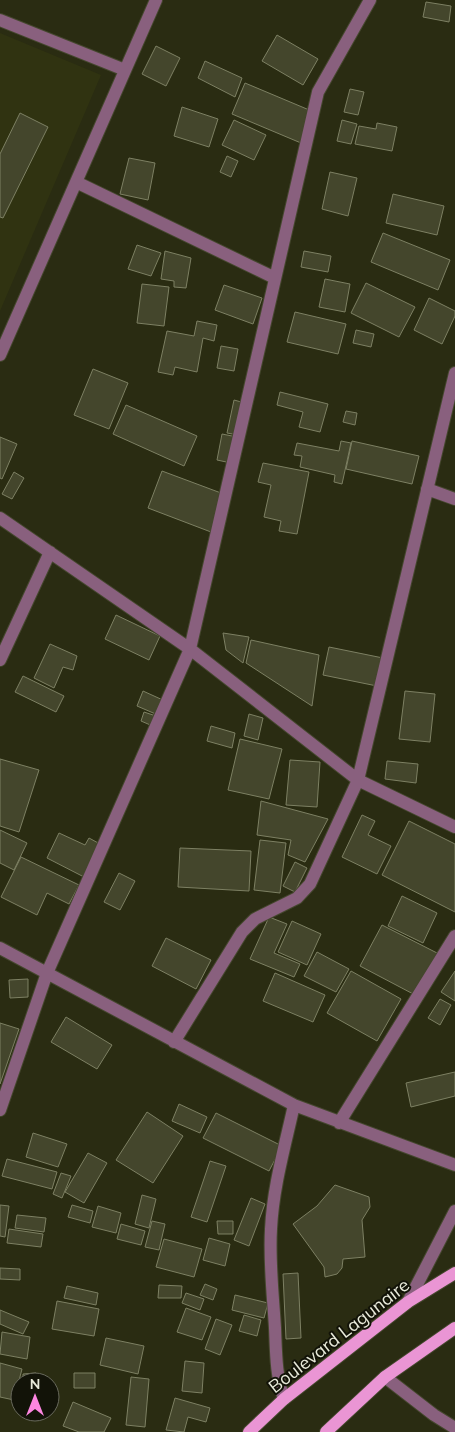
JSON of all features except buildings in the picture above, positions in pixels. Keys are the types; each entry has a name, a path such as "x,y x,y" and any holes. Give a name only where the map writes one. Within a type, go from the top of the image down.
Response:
{"main road":[{"name":"Boulevard Lagunaire","path":"249,1432 284,1399 408,1302 455,1273"},
{"path":"326,1432 385,1377 455,1328"}],"street":[{"path":"0,355 156,0"},
{"path":"0,1110 47,973 190,649 318,92 370,0"},
{"path":"0,20 125,70"},
{"path":"76,182 276,278"},
{"path":"174,1042 242,932 255,919 297,898 310,884 358,780 455,373"},
{"path":"427,489 455,498"},
{"path":"0,518 190,649 358,780 455,826"},
{"path":"0,660 50,552"},
{"path":"339,1122 455,936"},
{"path":"0,948 294,1105 455,1165"},
{"path":"284,1399 280,1388 278,1370 270,1264 271,1228 274,1200 294,1105"},
{"path":"408,1302 455,1211"},
{"path":"385,1377 434,1415 455,1428"}],"shaded area":[{"path":"0,33 101,75 0,311"}]}
